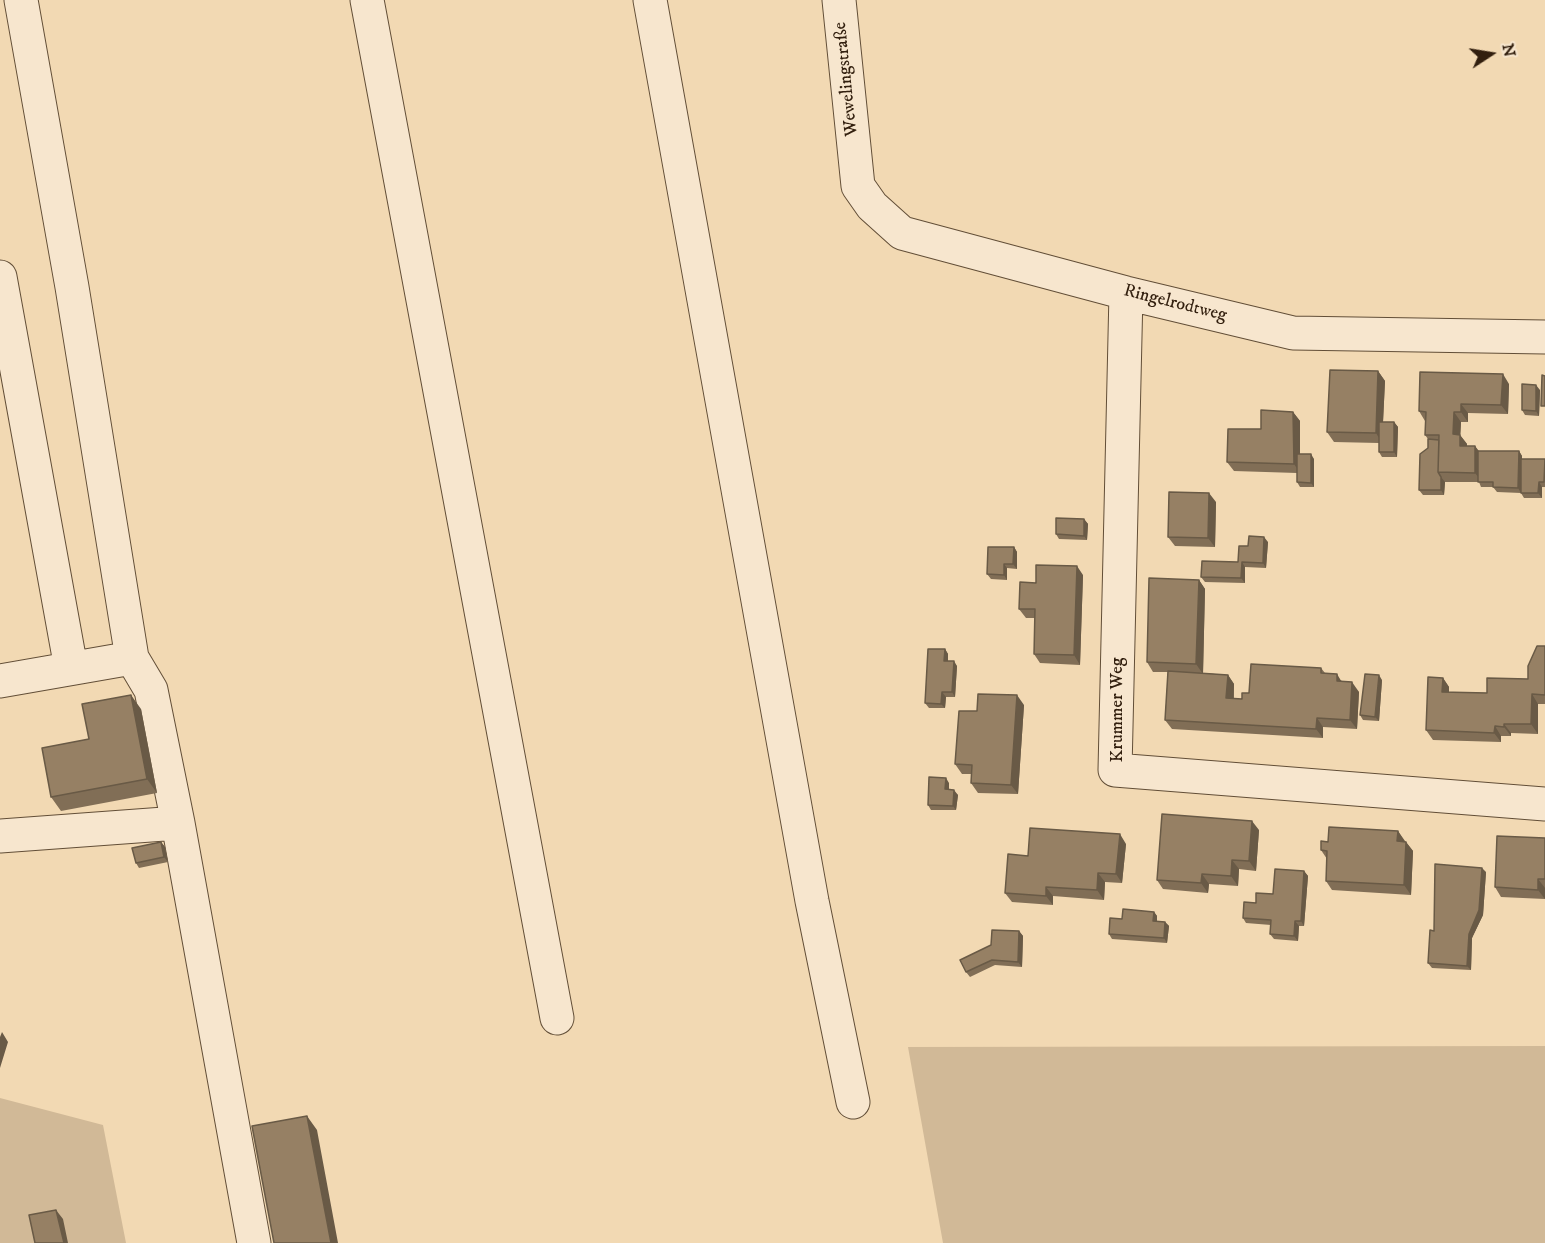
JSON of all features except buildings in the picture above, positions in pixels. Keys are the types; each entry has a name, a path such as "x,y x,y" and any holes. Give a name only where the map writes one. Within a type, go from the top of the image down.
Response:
{"street":[{"path":"21,0 72,287 132,658 151,690 178,823 254,1243"},
{"path":"367,0 557,1018"},
{"path":"650,0 807,878 853,1102"},
{"name":"Wewelingstraße","path":"839,0 855,159"},
{"name":"Ringelrodtweg","path":"855,159 858,186 872,206 902,232 1126,293 1293,333 1545,337"},
{"path":"0,277 71,669"},
{"name":"Krummer Weg","path":"1126,293 1116,770 1545,804"},
{"path":"0,681 132,658"},
{"path":"0,836 178,823"}],"shaded area":[{"path":"1545,1046 1545,1243 943,1243 908,1047"},
{"path":"0,1098 103,1125 126,1243 0,1243"}]}
